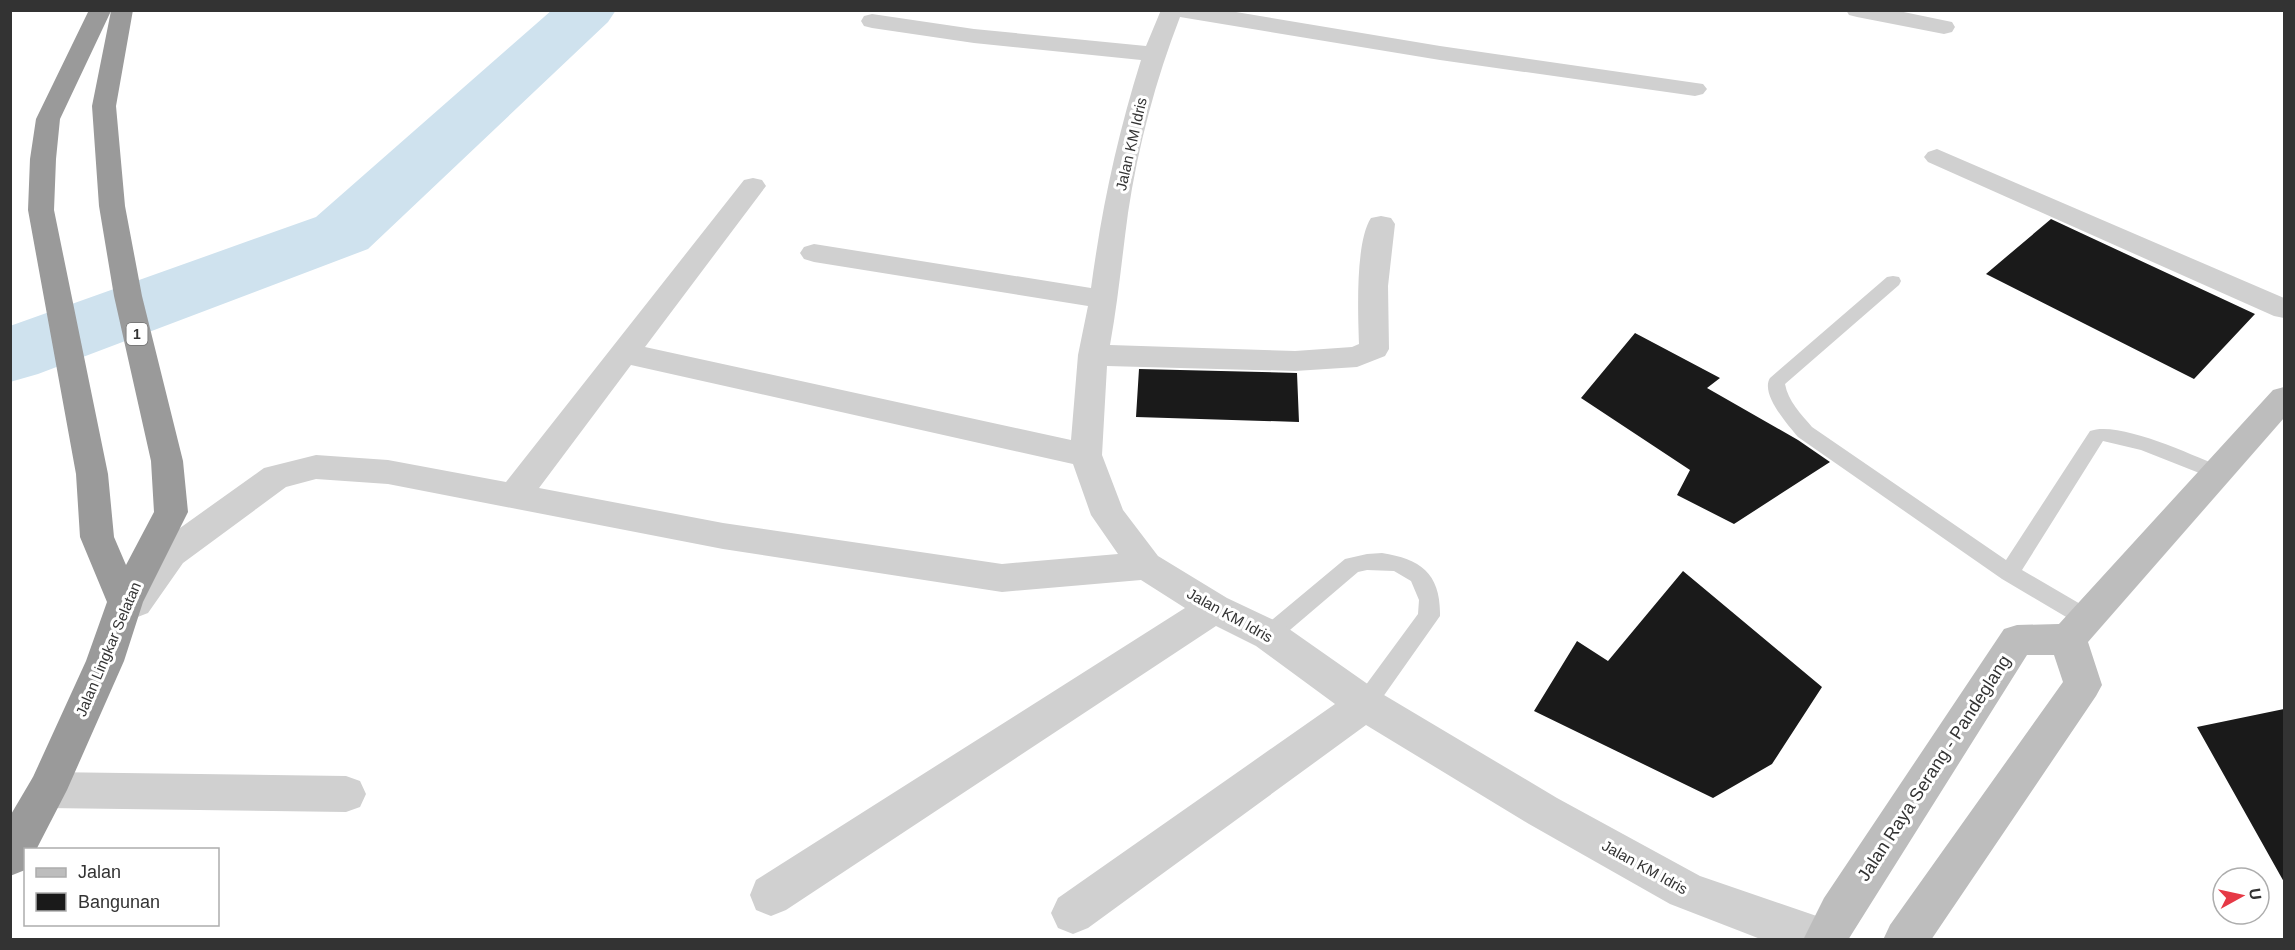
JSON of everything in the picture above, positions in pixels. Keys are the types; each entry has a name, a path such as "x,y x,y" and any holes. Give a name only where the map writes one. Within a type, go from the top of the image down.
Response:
{"highway":[{"path":"100,10 48,119 43,159 41,210 92,474 97,537 122,615"},
{"name":"Jalan Lingkar Selatan","path":"10,856 47,790 122,615 171,512 167,461 128,296 112,206 104,106 122,10"}],"main road":[{"path":"1905,939 2083,685 2077,629 2284,398"},
{"name":"Jalan Raya Serang - Pandeglang","path":"1825,939 1839,913 2017,639 2077,629"}],"street":[{"name":"Jalan KM Idris","path":"1172,10 1154,54 1134,123 1115,210 1104,299 1093,355 1086,455 1108,515 1146,566 1214,608 1269,635 1365,704 1543,811 1685,890 1716,903 1825,939"},
{"path":"1181,10 1440,53 1695,89"},
{"path":"1857,10 1944,27"},
{"path":"872,21 978,27 1154,54"},
{"path":"1937,157 2284,309"},
{"path":"514,496 753,186"},
{"path":"1093,355 1295,361 1357,357 1374,349 1375,250 1381,224"},
{"path":"814,253 1104,299"},
{"path":"624,353 1086,455"},
{"path":"122,615 171,553 276,477 316,467 388,472 723,536 1002,578 1146,566"},
{"path":"771,894 1214,608"},
{"path":"1073,913 1365,704"},
{"path":"47,790 346,794"}],"lane":[{"path":"1893,280 1776,382 1776,390 1786,409 1805,432 2009,573 2077,629"},
{"path":"2009,573 2097,436 2102,434 2145,444 2217,473"},
{"path":"1269,635 1353,565 1370,559 1388,560 1405,566 1419,576 1428,588 1431,602 1429,616 1365,704"}],"building":[{"path":"2051,219 2255,314 2194,379 1986,274"},
{"path":"1635,333 1720,378 1707,388 1798,440 1830,462 1734,524 1677,495 1690,470 1581,398"},
{"path":"1139,369 1297,373 1299,422 1136,417"},
{"path":"1683,571 1822,687 1772,764 1713,798 1534,711 1577,641 1608,661"},
{"path":"2284,709 2284,882 2197,727"}],"waterway":[{"path":"10,355 342,233 587,10"}]}
